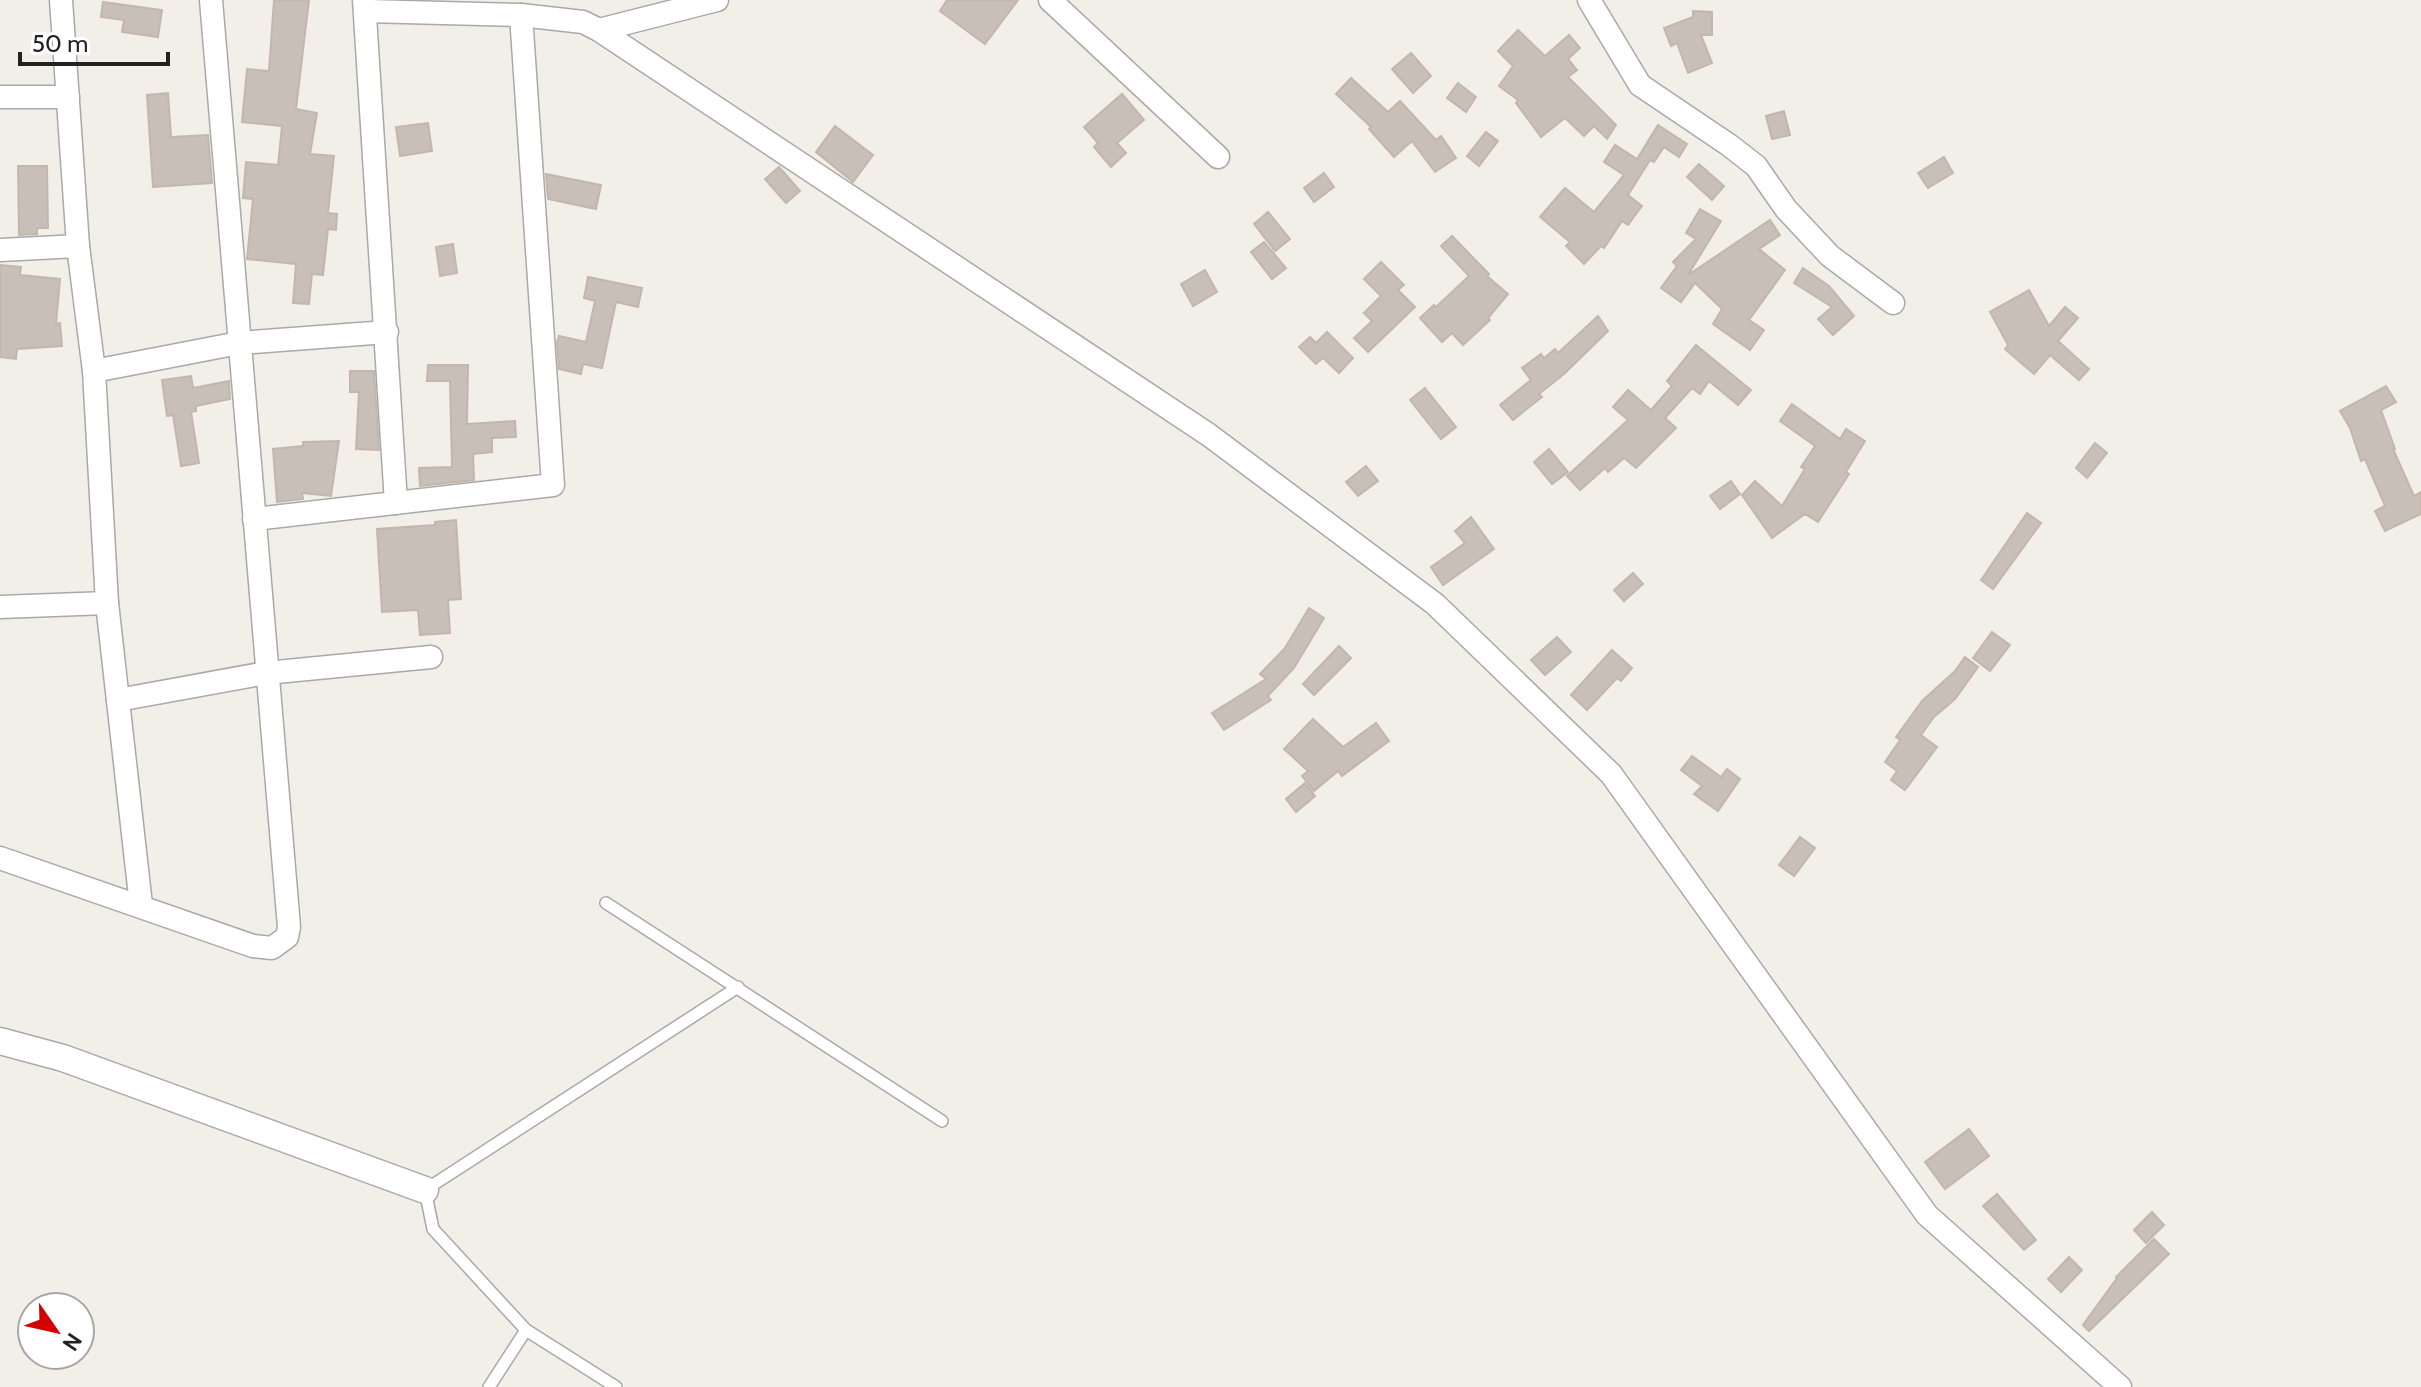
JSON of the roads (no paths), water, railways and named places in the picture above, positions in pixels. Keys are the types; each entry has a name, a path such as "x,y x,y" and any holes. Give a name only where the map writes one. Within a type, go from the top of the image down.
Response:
{"street":[{"path":"61,0 78,246 94,371 107,603 141,905"},
{"path":"0,858 253,946 272,948 287,937 289,927 211,0"},
{"path":"599,30 717,0"},
{"path":"1050,0 1218,157"},
{"path":"1589,0 1640,85 1756,166 1767,186 1830,256 1893,303"},
{"path":"396,503 365,5 583,22 1209,435 1435,604 1611,774 1927,1215 2120,1387"},
{"path":"254,519 553,485 521,15"},
{"path":"0,97 68,97"},
{"path":"0,250 78,246"},
{"path":"94,371 239,343 387,332"},
{"path":"0,607 107,603"},
{"path":"118,700 266,673 431,657"},
{"path":"0,1041 63,1058 425,1190"}],"lane":[{"path":"606,903 942,1121"},
{"path":"616,1387 526,1330 433,1229 425,1190 738,987"},
{"path":"489,1387 526,1330"}]}
